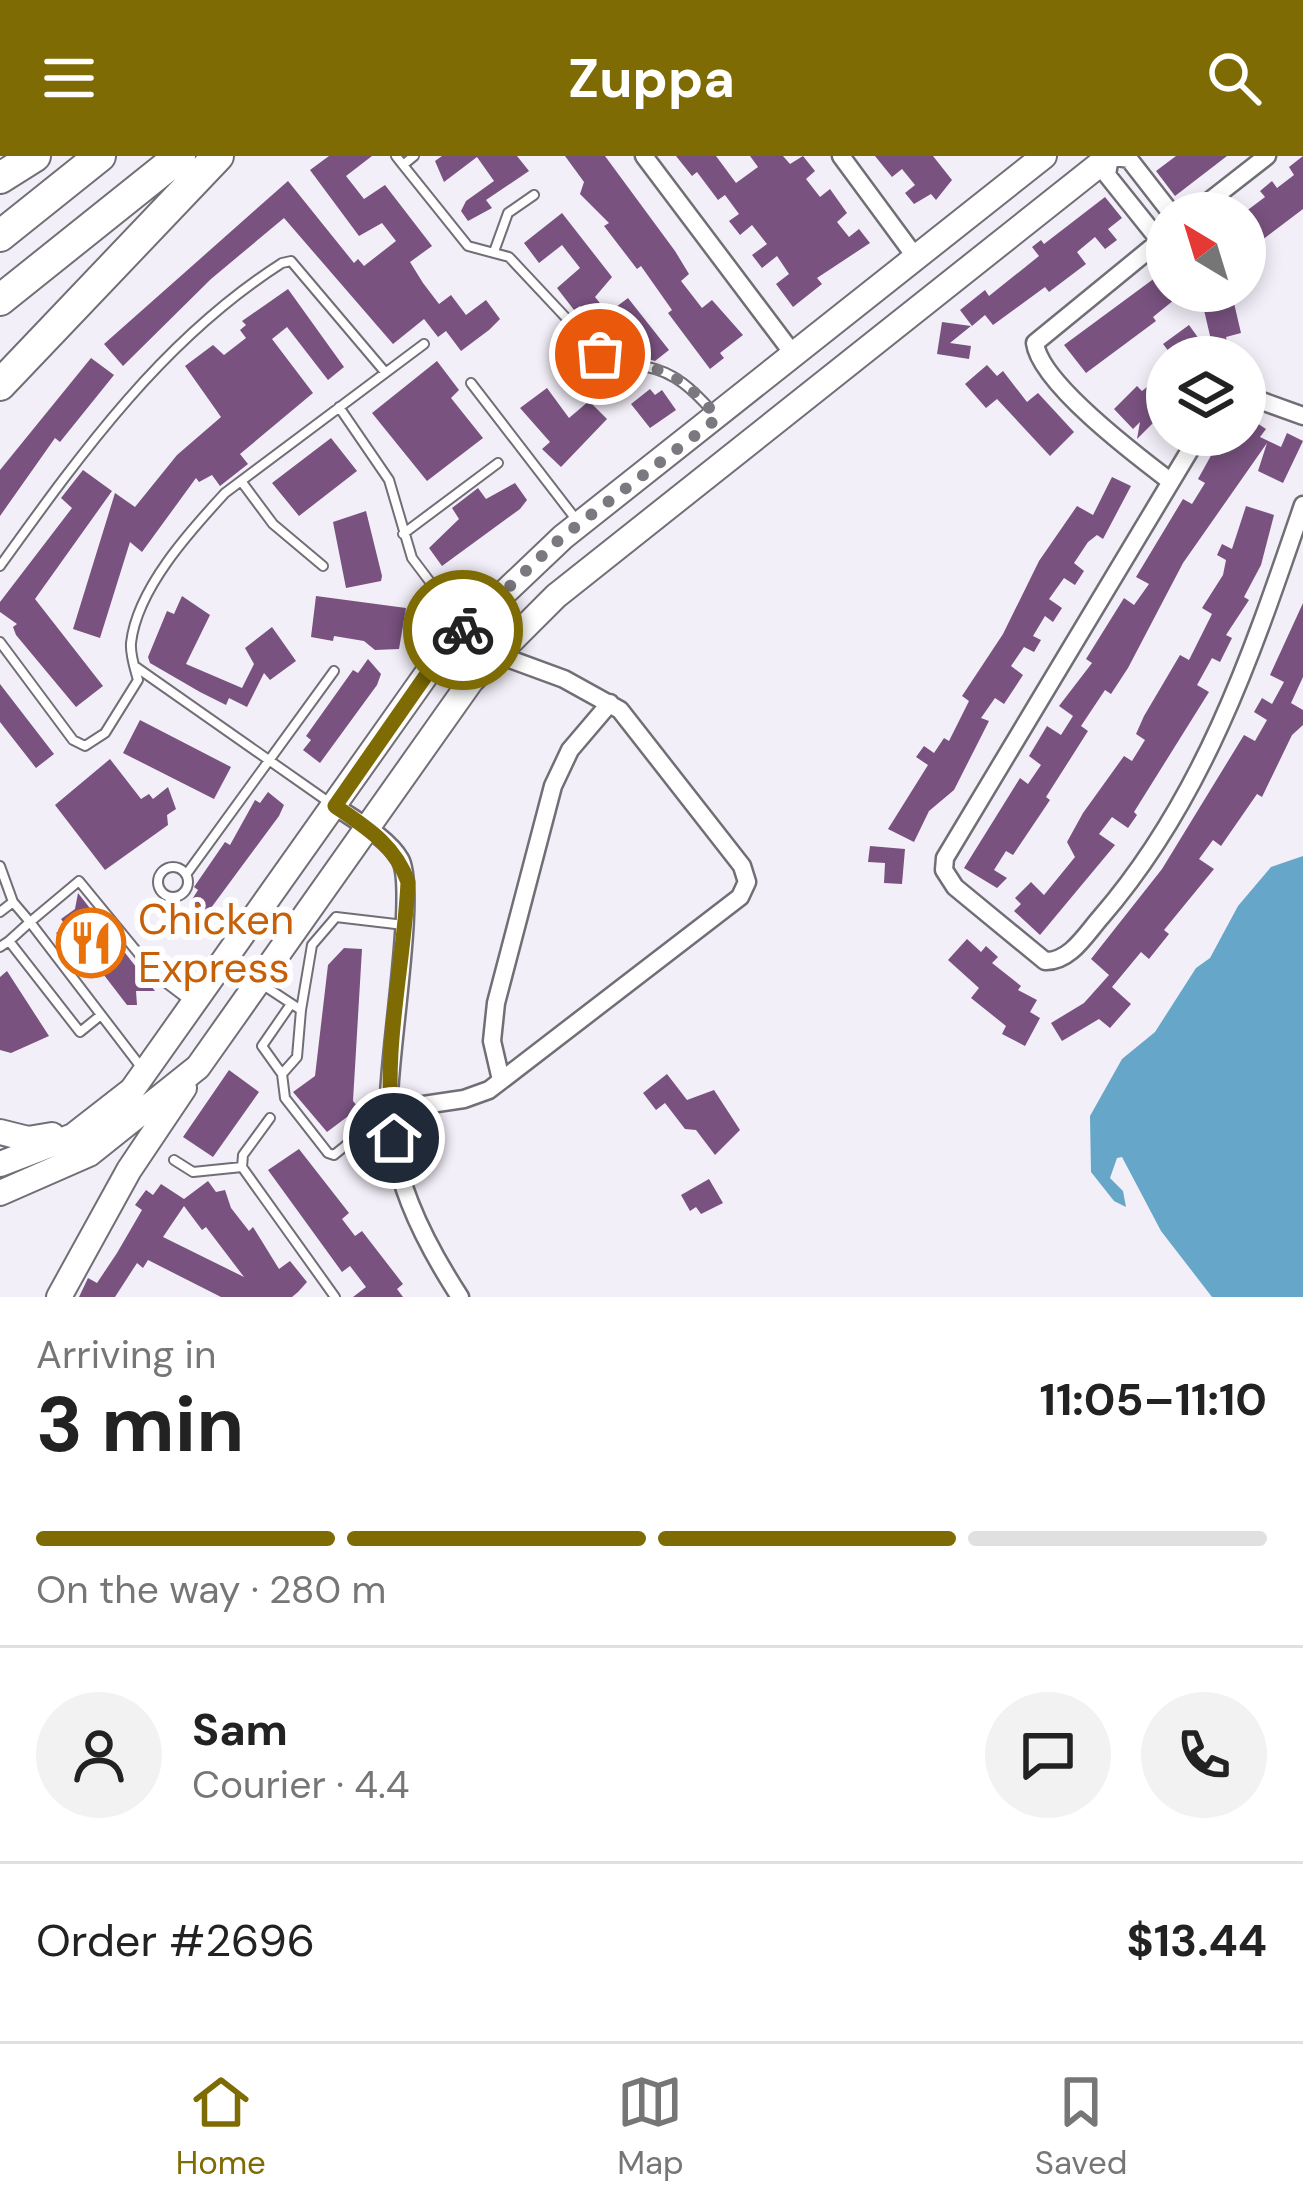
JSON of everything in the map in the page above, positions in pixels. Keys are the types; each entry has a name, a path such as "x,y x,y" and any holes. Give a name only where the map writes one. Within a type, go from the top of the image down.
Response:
{"highway":[{"path":"0,178 35,156"},
{"path":"0,236 100,156"},
{"path":"0,300 180,156"},
{"path":"0,385 218,156"}],"main road":[{"path":"0,1164 84,1128 146,1073 443,651 465,628 580,524 1044,156"},
{"path":"59,1297 129,1170 257,981 496,654 556,596 818,383 1110,156"},
{"path":"794,355 818,383"},
{"path":"465,628 496,654"},
{"path":"0,1193 89,1154 199,1067"},
{"path":"0,1132 28,1139 84,1128"}],"street":[{"path":"644,156 794,355"},
{"path":"841,156 914,255"},
{"path":"1146,220 1107,176 1110,156 1129,159 1154,192"},
{"path":"1221,192 1267,156"},
{"path":"1146,251 1038,335 1036,354 1119,441 1170,481"},
{"path":"1266,403 1303,416"},
{"path":"1186,456 945,858 944,870 955,887 1050,962 1070,952 1130,883 1176,814 1248,666 1303,506"},
{"path":"390,1110 464,1100 501,1080 740,897 747,882 742,866 610,703 496,654"},
{"path":"501,1080 492,1041 496,1003 553,786 570,750 610,703"},
{"path":"335,806 400,859 408,882 390,1110 408,1201 431,1252 460,1297"}],"lane":[{"path":"396,156 468,246 495,249 552,298 600,354 613,362 668,374 690,387 718,418"},
{"path":"403,165 414,156"},
{"path":"1124,196 1145,180"},
{"path":"495,249 508,213 534,195"},
{"path":"0,566 149,372 243,290 291,261 386,372"},
{"path":"0,641 80,746 105,733 138,680 130,647 139,615 186,539 241,481 424,344"},
{"path":"471,382 580,524"},
{"path":"339,407 389,480 412,558 465,628"},
{"path":"403,534 498,463"},
{"path":"241,481 273,524 323,566"},
{"path":"134,666 335,806"},
{"path":"188,872 162,869 163,897 184,891 188,872 334,671"},
{"path":"0,866 14,902 146,1073"},
{"path":"101,1015 80,1032 4,944 79,881 157,976 196,1005"},
{"path":"0,912 14,902"},
{"path":"282,1074 297,1057 312,945 336,917 404,925"},
{"path":"257,981 301,1010"},
{"path":"291,1004 262,1042 282,1074 285,1099 331,1155 390,1110"},
{"path":"270,1118 243,1155 242,1167 333,1296"},
{"path":"174,1160 193,1172 242,1167"}],"water":[{"path":"1303,856 1303,1297 1212,1297 1161,1231 1122,1157 1117,1158 1110,1178 1123,1191 1126,1207 1114,1201 1091,1172 1090,1116 1122,1059 1155,1032 1196,968 1210,958 1238,906 1271,867"}],"building":[{"path":"329,156 372,156 346,176 364,199 385,185 432,246 410,262 439,304 451,295 466,315 486,300 500,319 461,351 446,331 438,337 424,319 393,344 284,218 211,279 123,366 104,344 288,181 354,263 358,259 364,266 396,241 382,223 359,236 310,170"},
{"path":"442,156 517,156 529,171 486,200 492,208 468,221 461,211 466,201 494,181 477,157 444,182 435,161"},
{"path":"565,156 605,156 689,274 681,281 702,308 712,300 743,335 720,353 724,358 710,369 668,313 672,310 641,266 637,269 604,226 609,223 580,194 584,182"},
{"path":"676,156 716,156 736,183 758,167 750,156 783,156 790,164 803,156 815,171 806,179 820,197 830,189 847,213 837,222 849,237 859,229 870,243 817,278 822,284 793,307 776,284 789,274 777,256 762,268 752,255 767,244 752,225 740,235 729,221 739,214 725,195 718,200 697,172 692,176"},
{"path":"875,156 933,156 952,180 936,200 931,194 914,204 905,193 915,185 902,169 892,177"},
{"path":"1176,156 1227,156 1180,192 1172,192 1156,171"},
{"path":"1303,156 1303,209 1266,237 1266,192 1260,191 1272,181 1277,188 1294,175 1289,167"},
{"path":"1105,197 1122,218 1108,229 1117,240 1105,249 1095,237 1077,252 1086,264 1049,292 1045,287 993,325 985,315 972,326 960,310 985,290 989,296 1039,256 1032,247 1041,240 1044,244"},
{"path":"562,213 612,277 595,297 608,313 628,298 669,350 655,361 645,358 628,335 612,347 594,336 589,329 594,324 580,306 574,310 557,288 580,268 562,245 539,263 524,243"},
{"path":"1146,284 1146,312 1159,312 1153,317 1156,321 1086,373 1064,345"},
{"path":"288,289 344,367 328,380 287,327 272,339 313,393 240,454 248,464 220,486 212,475 199,482 196,478 142,552 130,542 100,638 73,629 115,493 135,507 177,455 221,417 185,366 213,345 224,355 246,338 240,330 246,325 242,321"},
{"path":"1204,312 1236,312 1241,333 1210,336"},
{"path":"942,322 971,326 950,343 971,346 969,359 937,354"},
{"path":"1189,325 1197,336 1174,336"},
{"path":"91,358 114,375 60,442 55,438 0,516 0,470"},
{"path":"437,361 459,390 451,398 483,438 427,481 372,413"},
{"path":"987,365 997,376 1003,371 1027,402 1038,393 1074,432 1050,456 997,399 986,408 965,384"},
{"path":"1137,386 1142,391 1146,388 1146,430 1137,439 1140,422 1133,429 1114,409"},
{"path":"547,388 569,418 589,401 607,419 561,467 542,449 550,442 520,408"},
{"path":"650,389 655,395 662,390 676,410 650,428 631,404"},
{"path":"1287,433 1303,441 1283,483 1258,471 1267,443 1281,447"},
{"path":"331,438 357,471 299,516 272,483"},
{"path":"1211,456 1258,456 1183,563 1111,694 1105,690 1081,726 1088,731 1046,797 1050,800 1013,855 1006,851 994,870 1007,878 997,888 964,868 1020,778 1028,784 1041,765 1029,756 1047,726 1061,735 1073,716 1059,706 1092,663 1086,659 1124,598 1134,605 1149,584 1136,577 1183,499 1192,504 1205,483 1198,479"},
{"path":"83,470 112,491 35,599 103,686 76,707 16,635 13,627 17,624 0,612 0,602 72,508 61,498"},
{"path":"1112,477 1131,486 1103,539 1097,535 1088,542 1074,563 1084,571 1075,585 1064,578 1049,599 1062,608 1053,622 1045,616 1033,636 1041,640 1034,652 1024,647 1011,666 1023,675 1004,704 995,698 981,718 989,721 954,790 929,811 914,842 888,829 928,765 916,757 924,746 934,753 944,738 949,741 969,701 962,696 1003,634 1039,561 1077,506 1093,515"},
{"path":"515,483 527,500 520,509 442,566 429,548 459,519 452,508 478,488 486,499"},
{"path":"1246,506 1274,515 1261,565 1244,597 1249,600 1226,635 1232,638 1220,662 1212,658 1197,685 1209,692 1128,828 1112,817 1099,834 1115,845 1040,935 1014,911 1021,904 1015,898 1031,882 1044,895 1075,857 1067,842 1083,813 1124,756 1132,761 1145,740 1136,734 1144,716 1180,655 1189,660 1212,614 1202,608 1223,575 1226,560 1217,555 1222,544 1232,549"},
{"path":"366,511 381,581 346,588 333,522"},
{"path":"182,596 210,615 186,664 242,688 254,664 245,648 272,627 296,661 270,680 264,673 247,707 229,698 226,705 200,692 150,663 148,657 167,611 174,614"},
{"path":"316,596 406,608 399,649 375,650 364,641 311,637"},
{"path":"1303,603 1303,677 1291,703 1303,710 1303,725 1292,735 1262,797 1257,794 1221,846 1213,840 1199,859 1214,869 1164,930 1169,934 1149,959 1141,952 1112,987 1131,1004 1110,1028 1099,1019 1062,1041 1051,1023 1084,1003 1109,975 1091,959 1162,869 1244,735 1255,741 1267,720 1254,712 1262,698 1272,704 1284,682 1270,675"},
{"path":"368,659 381,674 377,685 320,763 303,750 311,740 306,736 353,670 358,673"},
{"path":"0,684 54,754 36,768 0,722"},
{"path":"140,720 231,767 214,799 123,753"},
{"path":"110,759 141,799 149,794 153,799 168,787 176,809 167,815 168,825 105,870 55,805"},
{"path":"268,792 284,805 279,816 208,912 191,901 198,890 194,887 225,842 230,845 255,800 260,803"},
{"path":"870,846 905,849 902,884 884,883 885,863 868,862"},
{"name":"Chicken Express","path":"78,893 155,991 136,991 137,1005 127,1005 97,966 91,971 82,959 78,961 56,933 66,926 61,919 75,909"},
{"path":"967,939 981,952 986,946 998,957 992,963 1021,986 1018,990 1037,1000 1030,1012 1040,1018 1025,1046 1002,1034 1006,1026 971,998 979,988 948,960"},
{"path":"344,948 362,949 353,1101 359,1108 327,1132 293,1092 315,1076 328,965"},
{"path":"7,971 49,1036 11,1053 0,1050 0,977"},
{"path":"229,1070 259,1092 213,1157 183,1137"},
{"path":"667,1074 687,1100 714,1090 740,1130 715,1155 696,1130 685,1129 665,1103 656,1110 643,1093"},
{"path":"299,1149 349,1213 342,1219 355,1236 362,1231 403,1284 397,1289 403,1297 353,1297 366,1287 350,1266 342,1272 268,1170"},
{"path":"709,1179 723,1203 701,1214 696,1207 690,1211 681,1195"},
{"path":"208,1181 216,1192 225,1190 231,1208 249,1231 253,1227 279,1269 290,1261 307,1282 292,1297 221,1297 148,1260 143,1268 137,1263 115,1297 79,1297 88,1278 97,1283 117,1253 142,1210 135,1205 146,1190 153,1195 161,1184 184,1199","holes":["184,1206 202,1230 206,1227 244,1277 163,1237"]}],"way so far":[{"path":"463,630 562,537 718,418 690,387 668,374 613,362 600,354"}],"place":[{"name":"Chicken Express","path":"91,943"}],"route":[{"path":"394,1138 389,1104 392,1038 408,882 400,859 387,845 335,806 443,651 463,630"}]}
